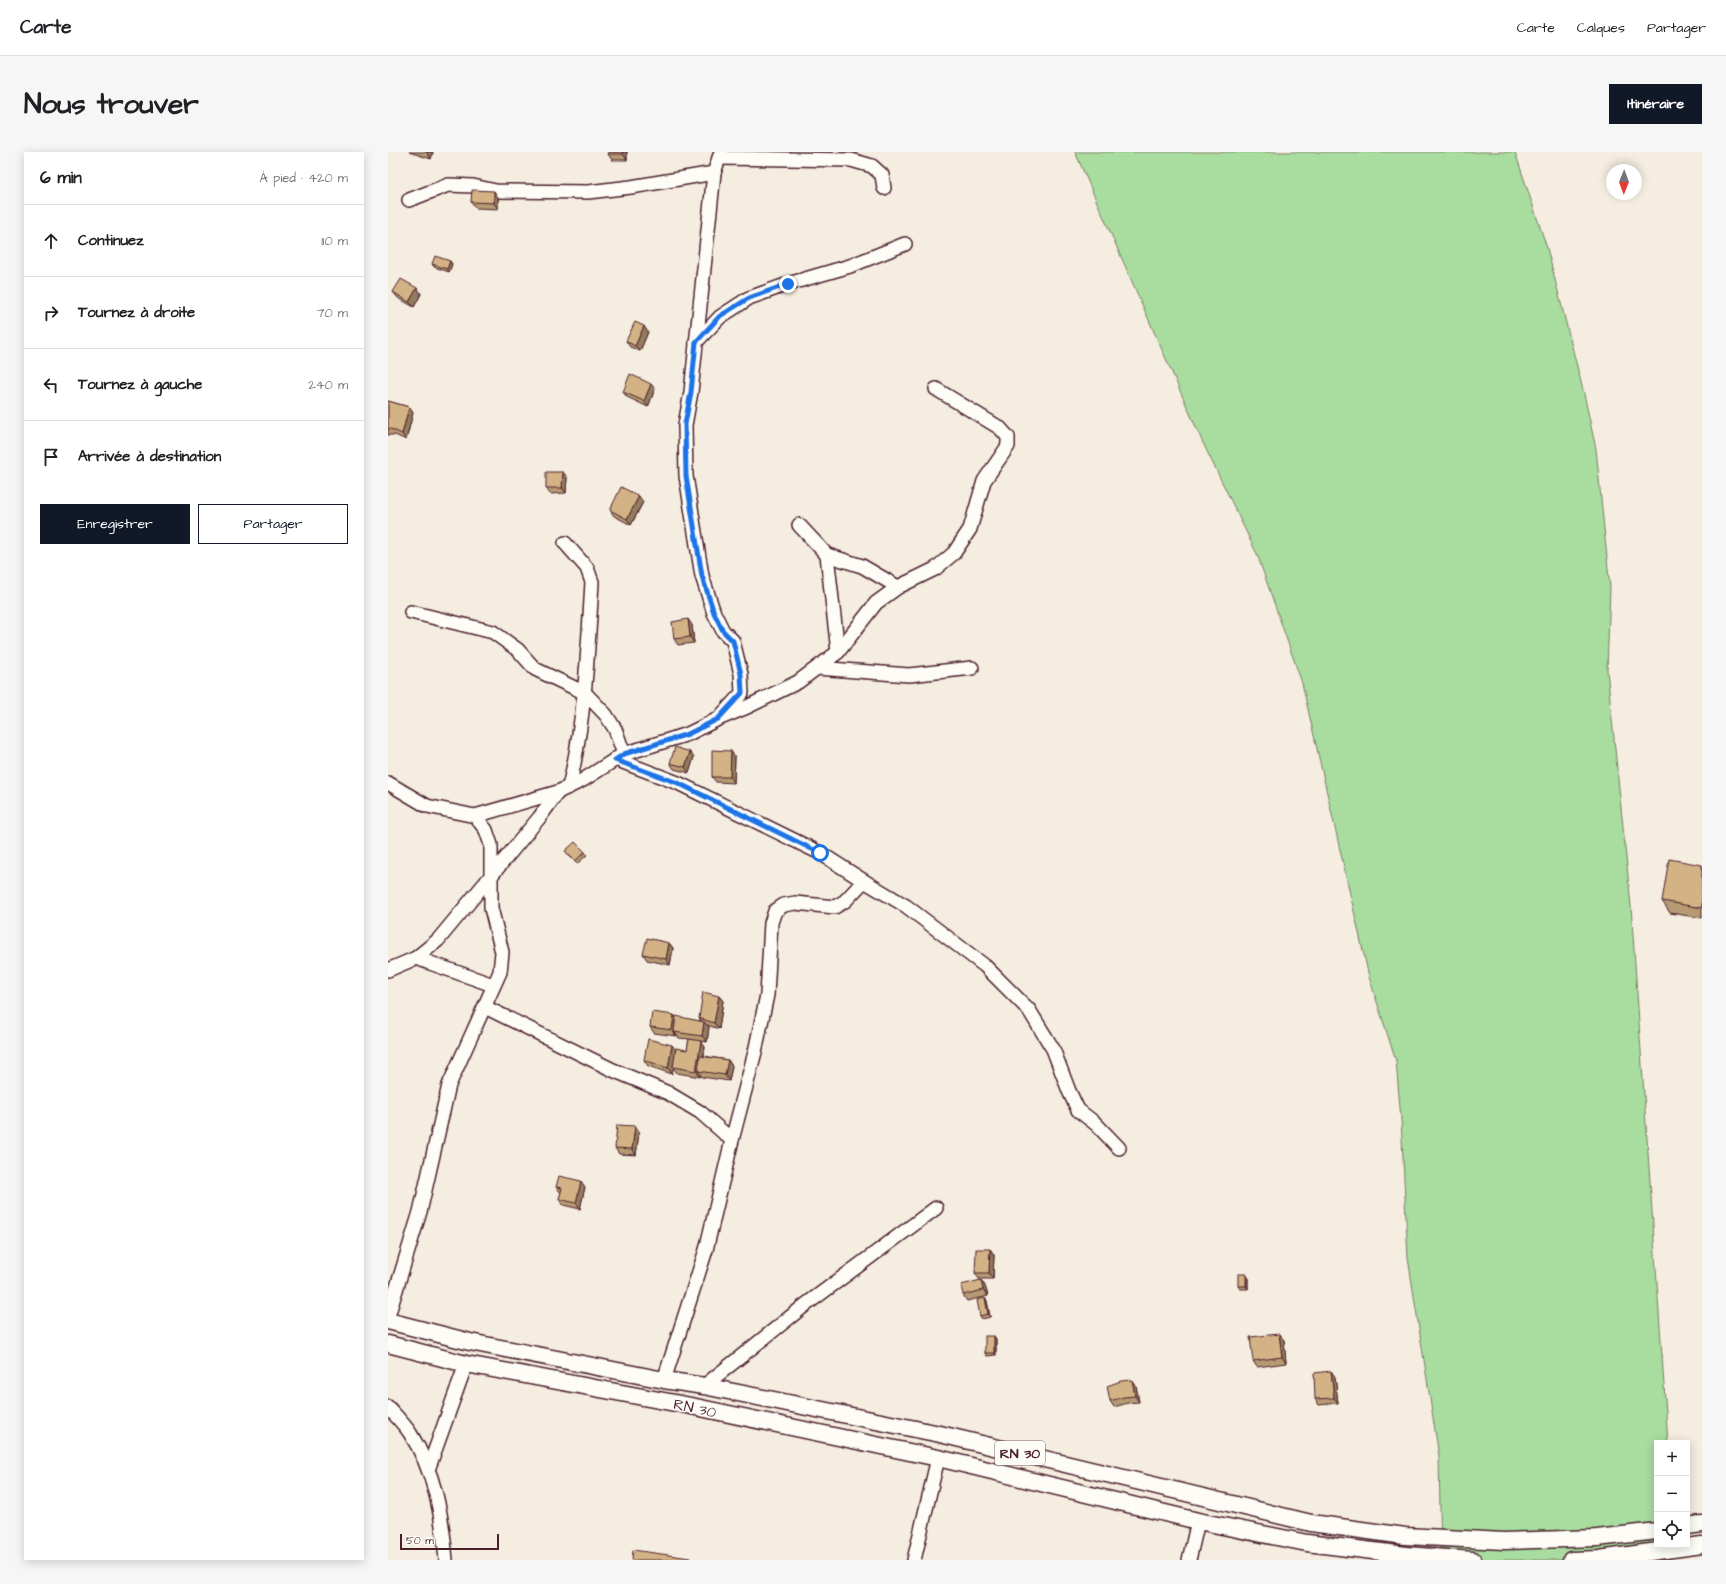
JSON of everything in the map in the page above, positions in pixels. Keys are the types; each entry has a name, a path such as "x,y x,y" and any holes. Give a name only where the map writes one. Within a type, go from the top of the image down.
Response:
{"main road":[{"name":"RN 30","path":"388,1321 470,1342 664,1380 704,1386 940,1434 1311,1524 1405,1536 1504,1541 1597,1538 1654,1530"},
{"name":"RN 30","path":"388,1344 466,1364 690,1406 938,1458 1198,1522 1307,1543 1405,1558 1473,1560"},
{"path":"1690,1526 1702,1524"},
{"path":"1571,1560 1599,1559 1702,1544"}],"street":[{"path":"718,719 742,693 741,674 733,641 723,631 720,625 702,576 686,476 685,424 691,392 714,173 720,155 851,160 872,166 882,175 884,188"},
{"path":"409,200 448,185 473,186 496,191 588,192 714,173"},
{"path":"696,342 720,316 749,298 788,284 850,266 905,244"},
{"path":"388,783 427,806 475,816 564,789 583,780 619,756 688,734 718,719 761,701 798,682 838,652 876,603 898,587 935,569 954,553 970,529 984,482 1008,446 1008,437 1000,428 936,389"},
{"path":"800,525 826,555 862,566 898,587"},
{"path":"388,970 416,958 438,940 564,789 578,752 585,693 592,582 587,568 565,543"},
{"path":"826,555 838,652"},
{"path":"411,612 493,632 518,650 535,669 585,693 606,715 615,729 619,756"},
{"path":"817,668 909,675 972,668"},
{"path":"742,693 761,701"},
{"path":"619,756 678,783 820,853 906,906 985,966 1029,1010 1053,1048 1069,1091 1078,1110 1096,1124 1119,1148"},
{"path":"388,1316 420,1212 450,1085 468,1040 485,1007 493,985 500,972 502,952 491,908 491,845 486,830 475,816"},
{"path":"664,1380 706,1250 755,1052 767,994 771,922 775,911 784,905 796,903 835,907 845,901 864,881"},
{"path":"416,958 493,985"},
{"path":"485,1007 613,1070 668,1093 700,1112 732,1140"},
{"path":"704,1386 804,1306 936,1208"},
{"path":"429,1467 466,1364"},
{"path":"388,1407 410,1432 429,1467 442,1523 446,1560"},
{"path":"914,1560 938,1458"},
{"path":"1189,1560 1198,1522"}],"green space":[{"path":"1075,152 1515,152 1547,248 1584,394 1596,449 1610,588 1607,670 1631,906 1668,1440 1654,1440 1654,1548 1671,1548 1671,1560 1441,1560 1439,1456 1408,1258 1401,1119 1396,1061 1369,977 1302,683 1257,554 1203,443"}],"building":[{"path":"608,152 623,152 623,154 608,154"},
{"path":"472,190 494,191 494,203 471,202"},
{"path":"435,256 450,261 447,269 432,264"},
{"path":"401,279 417,288 409,302 393,292"},
{"path":"635,322 644,326 635,346 626,341"},
{"path":"630,374 651,384 644,401 623,392"},
{"path":"388,401 409,407 402,434 388,429"},
{"path":"546,472 563,472 562,488 546,488"},
{"path":"621,487 639,496 627,519 610,510"},
{"path":"688,619 690,637 674,639 672,622"},
{"path":"675,747 690,752 685,767 670,763"},
{"path":"712,750 731,751 730,777 712,777"},
{"path":"575,842 585,852 575,861 565,851"},
{"path":"1669,859 1702,865 1702,908 1662,901"},
{"path":"647,938 669,943 666,959 643,954"},
{"path":"703,992 719,996 714,1023 699,1018"},
{"path":"652,1012 674,1015 672,1030 650,1027"},
{"path":"676,1016 704,1022 702,1036 674,1032"},
{"path":"648,1039 672,1045 668,1068 644,1060"},
{"path":"689,1039 701,1041 696,1071 673,1067 676,1048 687,1050"},
{"path":"700,1056 728,1060 725,1075 698,1071"},
{"path":"617,1125 635,1126 632,1149 615,1148"},
{"path":"559,1176 581,1181 576,1203 559,1199 562,1188 556,1187"},
{"path":"976,1249 990,1249 989,1273 975,1273"},
{"path":"1238,1274 1246,1274 1246,1286 1238,1286"},
{"path":"981,1280 983,1290 963,1295 961,1285"},
{"path":"985,1298 988,1314 980,1316 977,1300"},
{"path":"1279,1334 1282,1357 1253,1361 1250,1337"},
{"path":"985,1336 994,1336 994,1353 985,1353"},
{"path":"1331,1371 1334,1398 1315,1399 1314,1373"},
{"path":"1132,1380 1135,1396 1110,1401 1107,1386 1121,1381"},
{"path":"633,1550 690,1558 689,1560 632,1560"}],"route":[{"path":"788,284 749,298 720,316 696,342 691,392 685,424 686,476 702,576 714,613 723,631 733,641 741,674 742,693 718,719 688,734 624,754 615,760 678,783 820,853"}]}
